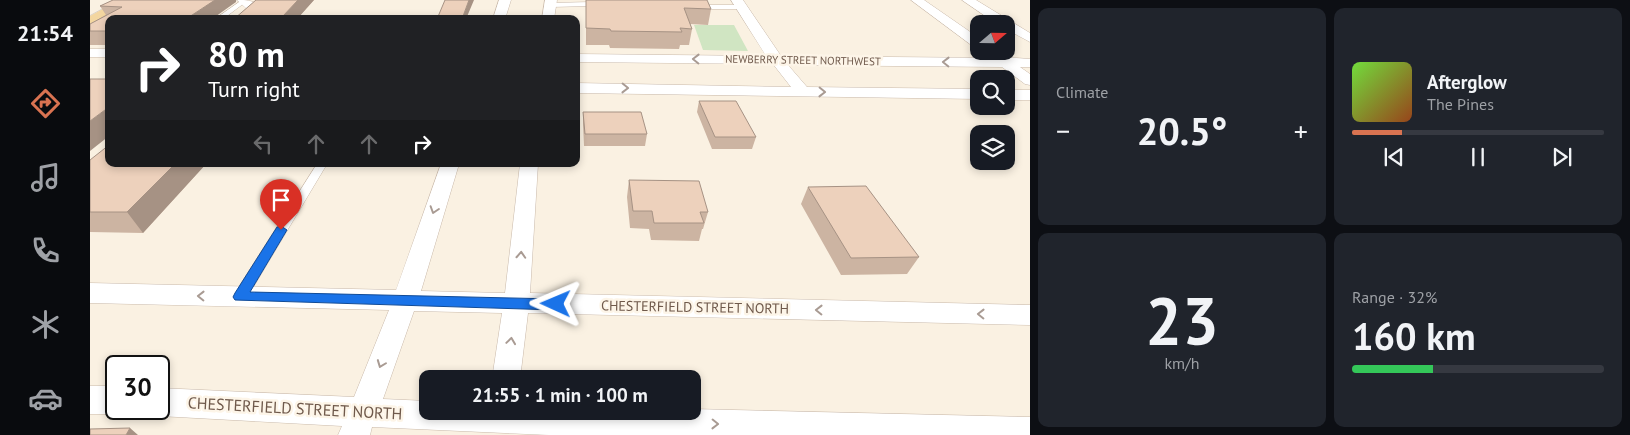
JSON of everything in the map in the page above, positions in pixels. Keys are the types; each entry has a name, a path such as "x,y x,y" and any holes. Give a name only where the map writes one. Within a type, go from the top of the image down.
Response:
{"main road":[{"path":"90,22 130,0"}],"street":[{"path":"243,0 253,6 254,11 248,15"},
{"path":"500,15 506,0"},
{"path":"918,0 970,38"},
{"path":"968,0 992,15"},
{"path":"739,4 776,59 802,91"},
{"path":"1015,29 1030,38"},
{"path":"90,52 105,53"},
{"name":"NEWBERRY STREET NORTHWEST","path":"580,58 1030,63"},
{"path":"1001,60 1030,81"},
{"path":"580,88 970,94"},
{"path":"1015,94 1030,95"},
{"path":"359,423 405,301 449,167"},
{"path":"507,370 516,303 529,167"},
{"name":"CHESTERFIELD STREET NORTH","path":"90,293 1030,315"},
{"path":"90,400 105,400"},
{"name":"CHESTERFIELD STREET NORTH","path":"170,403 359,423 500,422 1030,432"}],"lane":[{"path":"223,15 243,0"},
{"path":"550,3 592,4 599,0"},
{"path":"702,0 706,7 739,4"},
{"path":"240,297 320,167"}],"green space":[{"path":"694,25 734,25 748,51 703,50"}],"building":[{"path":"113,0 215,0 192,15 107,15 122,7 100,6"},
{"path":"256,0 298,0 284,15 239,15"},
{"path":"445,0 469,0 463,15 439,15"},
{"path":"586,0 707,0 711,9 684,8 692,29 680,28 682,32 611,31 610,29 586,28"},
{"path":"105,16 105,31 90,31 90,24"},
{"path":"90,79 105,79 105,110 90,121"},
{"path":"699,101 736,101 756,137 715,137"},
{"path":"583,112 641,112 647,134 585,134"},
{"path":"105,148 105,167 172,167 127,212 90,212 90,160"},
{"path":"629,180 699,181 708,212 700,212 704,223 654,223 652,211 633,211"},
{"path":"866,186 919,257 851,258 808,187"},
{"path":"130,428 126,435 90,435 90,429"}],"route":[{"path":"281,230 240,297 556,304"}]}
